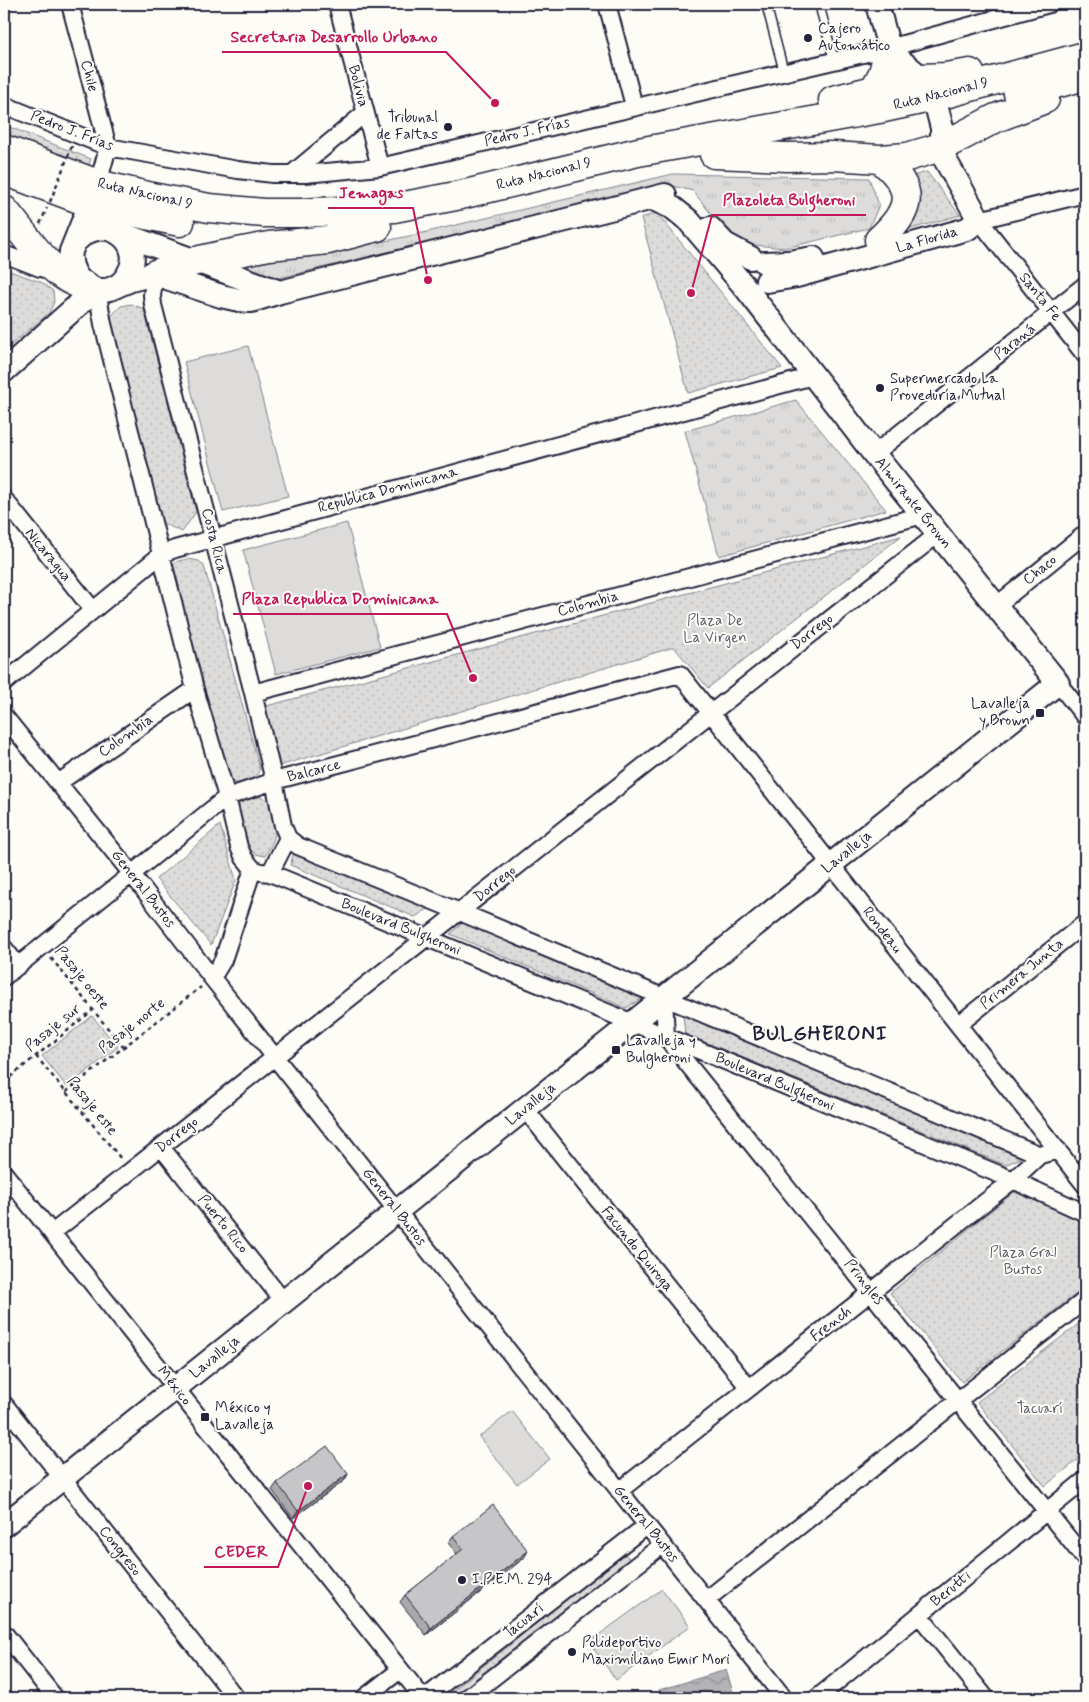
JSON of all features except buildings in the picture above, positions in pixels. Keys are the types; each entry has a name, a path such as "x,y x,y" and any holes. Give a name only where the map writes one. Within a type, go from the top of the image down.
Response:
{"highway":[{"path":"874,90 883,73 889,48"},
{"name":"Ruta Nacional 9","path":"4,148 94,194 152,198 237,211 300,214 350,212 394,208 428,202 638,152 872,130 932,97 1085,56"},
{"name":"Ruta Nacional 9","path":"932,97 1085,76"},
{"path":"713,146 786,157 833,156 880,159 907,157 941,147 996,118 1085,80"},
{"path":"713,146 751,120 874,90 932,97"},
{"name":"Ruta Nacional 9","path":"4,172 94,194 205,227 239,230 318,231 377,227 460,214 579,184 713,146"},
{"path":"879,240 895,226 903,214 905,205 902,184 880,159"},
{"path":"4,210 47,262 84,281"},
{"path":"141,270 269,246 328,240 377,227"}],"street":[{"name":"Chile","path":"70,4 108,147"},
{"name":"Bolivia","path":"337,4 380,167"},
{"path":"607,4 634,106"},
{"path":"877,4 889,48 932,97 942,128 941,147 945,162 979,220"},
{"name":"Pedro J. Frías","path":"4,105 108,147 238,170 273,174 346,172 380,167 634,106 889,48 1049,4"},
{"path":"292,174 365,113"},
{"path":"77,240 94,194 108,147"},
{"name":"La Florida","path":"756,275 797,276 968,229 979,220 1085,194"},
{"path":"4,254 40,268 84,281 141,270 221,296 251,301 280,292 652,199 681,213 756,275 879,240 964,219 979,220"},
{"name":"Santa Fe","path":"979,220 1085,355"},
{"path":"280,292 108,228 88,231 73,245 70,258 84,281 103,324 195,689 227,797 239,847 244,858 253,869 261,872 270,872 288,838 298,846 1040,1155 1058,1150"},
{"path":"114,231 125,239 141,270"},
{"name":"Costa Rica","path":"141,270 152,295 253,693 283,826 288,838"},
{"name":"Almirante Brown","path":"756,275 769,319 874,454 1085,717"},
{"path":"4,371 53,328 84,281"},
{"name":"Paraná","path":"874,454 1085,285"},
{"name":"Republica Dominicana","path":"4,683 162,554 213,537 813,376"},
{"name":"Nicaragua","path":"4,499 93,610"},
{"name":"Colombia","path":"253,693 923,515"},
{"name":"Dorrego","path":"52,1233 938,534"},
{"name":"Chaco","path":"996,606 1085,534"},
{"name":"Rondeau","path":"680,674 1085,1185"},
{"name":"Balcarce","path":"4,977 227,797 274,781 680,674"},
{"name":"Lavalleja","path":"4,1526 1058,683"},
{"name":"Colombia","path":"58,784 195,689"},
{"name":"General Bustos","path":"4,716 131,873 275,1058 784,1698"},
{"path":"212,978 223,960 253,869"},
{"name":"Boulevard Bulgheroni","path":"270,872 1013,1180 1085,1213"},
{"name":"Primera Junta","path":"958,1025 1085,923"},
{"path":"4,948 18,966"},
{"path":"664,997 666,1036"},
{"name":"Pringles","path":"666,1036 1085,1559"},
{"name":"Facundo Quiroga","path":"525,1109 749,1388"},
{"name":"Puerto Rico","path":"161,1147 284,1302"},
{"name":"French","path":"619,1491 1013,1180 1040,1155"},
{"name":"México","path":"4,1173 424,1698"},
{"path":"706,1600 1085,1300"},
{"name":"Congreso","path":"4,1404 236,1698"},
{"name":"Berutti","path":"817,1698 1085,1480"},
{"name":"Tacuarí","path":"424,1698 647,1525"},
{"name":"Tacuarí","path":"467,1698 662,1545"},
{"path":"919,1615 986,1698"},
{"path":"4,1633 55,1698"},
{"path":"364,1698 400,1670"}],"lane":[{"path":"766,4 784,72"},
{"path":"819,4 834,60"}],"path":[{"path":"34,223 38,228 72,146"},
{"name":"Pasaje oeste","path":"42,948 123,1047"},
{"name":"Pasaje norte","path":"66,1092 212,978"},
{"name":"Pasaje sur","path":"4,1082 93,1010"},
{"name":"Pasaje este","path":"36,1056 131,1171"}],"green space":[{"path":"4,125 91,159 86,173 4,141"},
{"path":"927,172 960,215 907,230 909,177"},
{"path":"673,174 869,178 879,205 869,228 785,248 734,243 693,191 669,185 279,278 225,261 326,253 414,235"},
{"path":"657,213 782,368 688,393 641,218"},
{"path":"4,269 41,282 53,291 54,302 49,313 4,351"},
{"path":"131,304 144,309 196,512 182,532 160,522 110,317 121,306"},
{"path":"248,346 288,496 223,512 184,362"},
{"path":"796,400 886,510 719,556 685,431"},
{"path":"347,523 380,647 276,674 243,550"},
{"name":"Plaza De La Virgen","path":"901,536 708,688 674,647 279,766 263,707"},
{"path":"188,559 199,561 204,566 260,769 246,783 237,783 227,778 167,568 178,561"},
{"path":"253,797 262,797 269,801 275,824 275,835 265,856 256,854 249,849 238,808 240,801"},
{"path":"220,825 236,880 211,945 156,879"},
{"path":"294,853 431,907 415,917 290,865"},
{"path":"465,921 644,997 626,1008 450,934"},
{"path":"683,1014 1023,1157 1005,1165 685,1034"},
{"path":"92,1016 118,1047 67,1087 42,1056"},
{"name":"Plaza Gral Bustos","path":"1014,1192 1085,1221 1085,1287 962,1382 890,1293"},
{"name":"Tacuarí","path":"1085,1319 1085,1454 1045,1486 977,1402"},
{"path":"512,1411 550,1459 517,1484 479,1437"},
{"path":"624,1553 630,1559 456,1698 451,1692"},
{"path":"662,1589 690,1626 616,1680 589,1642"}],"water":[{"path":"726,1670 735,1698 662,1698 659,1690"}],"place":[{"name":"Cajero Automático","path":"808,38"},
{"name":"Secretaria Desarrollo Urbano","path":"495,103"},
{"name":"Tribunal de Faltas","path":"448,127"},
{"name":"Jemagas","path":"428,280"},
{"name":"Plazoleta Bulgheroni","path":"691,293"},
{"name":"Supermercado La Proveduría Mutual","path":"880,388"},
{"name":"Plaza Republica Dominicana","path":"473,678"},
{"name":"Lavalleja y Brown","path":"1040,713"},
{"name":"Lavalleja y Bulgheroni","path":"616,1050"},
{"name":"México y Lavalleja","path":"205,1417"},
{"name":"CEDER","path":"308,1486"},
{"name":"I.P.E.M. 294","path":"462,1580"},
{"name":"Polideportivo Maximiliano Emir Mori","path":"572,1652"}],"district":[{"name":"BULGHERONI","path":"820,1034"}]}
